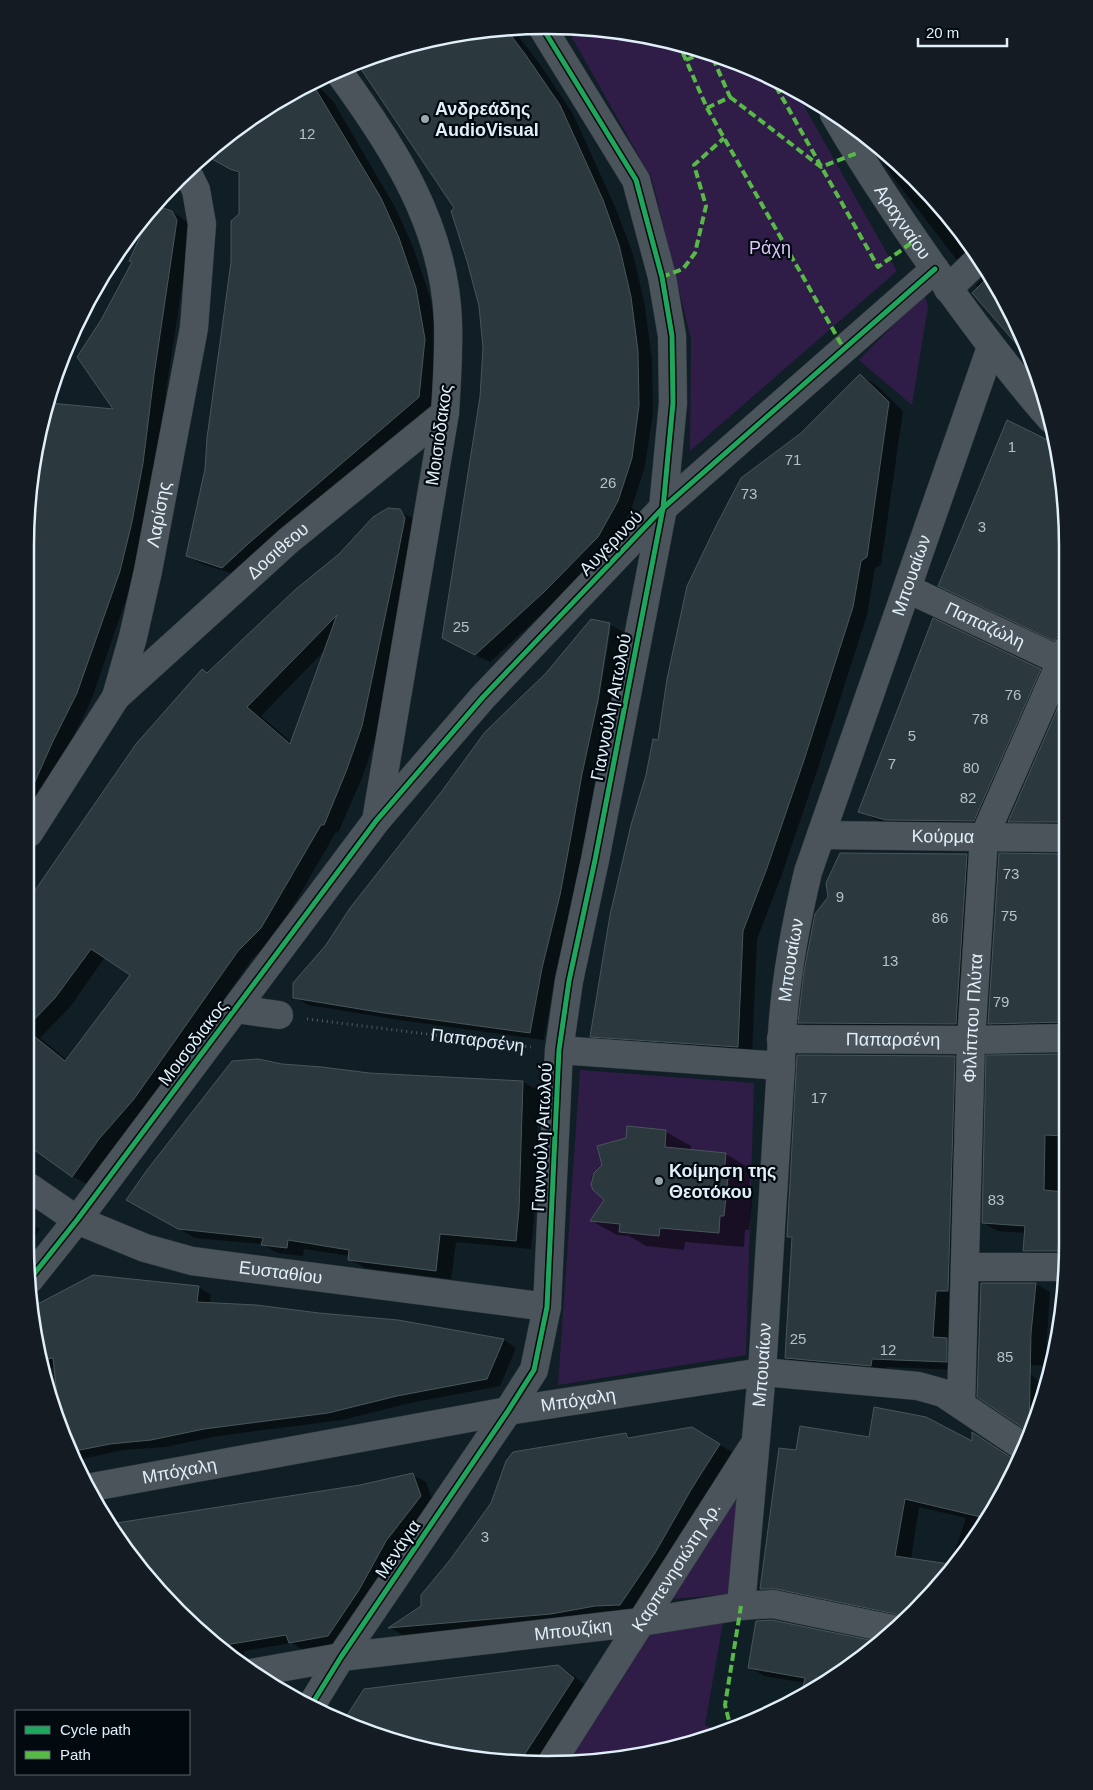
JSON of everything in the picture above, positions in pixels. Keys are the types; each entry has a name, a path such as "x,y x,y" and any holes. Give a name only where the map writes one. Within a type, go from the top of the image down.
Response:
{"street":[{"name":"Γιαννούλη Αιτωλού","path":"508,1410 534,1370 547,1306 560,1050 570,981 663,508 673,403 672,336 662,277 636,180 546,34"},
{"name":"Μοισιόδακος","path":"342,77 367,111 416,193 438,255 445,291 448,321 445,414 376,822"},
{"name":"Αραχναίου","path":"855,137 864,147 942,279 991,347 1039,405"},
{"name":"Λαρίσης","path":"34,827 116,697 133,637 148,571 194,328 202,224 196,190 190,178"},
{"name":"Αυγερινού","path":"376,822 483,698 663,508 942,279 973,262"},
{"name":"Μπουαίων","path":"741,1606 762,1372 781,1066 781,1039 796,921 808,872 991,347"},
{"name":"Δοσιθεου","path":"116,697 288,541 445,414"},
{"name":"Παπαζώλη","path":"908,589 1059,653"},
{"name":"Φιλίππου Πλύτα","path":"961,1404 971,1040 984,837 1059,666"},
{"name":"Μοισοδιακος","path":"35,1273 376,822"},
{"name":"Κούρμα","path":"821,835 1059,838"},
{"path":"236,1009 279,1015"},
{"name":"Παπαρσένη","path":"781,1039 971,1040 1059,1038"},
{"path":"560,1050 781,1066"},
{"name":"Ευσταθίου","path":"34,1190 76,1220 145,1248 192,1261 547,1306"},
{"path":"966,1268 1058,1267"},
{"name":"Μπόχαλη","path":"95,1486 508,1410 762,1372 918,1386 943,1393 1018,1443"},
{"name":"Μενάγια","path":"314,1700 341,1657 508,1410"},
{"name":"Καρπενησιώτη Αρ.","path":"556,1756 754,1445"},
{"name":"Μπουζίκη","path":"263,1671 341,1657 641,1622 741,1606 773,1604 886,1628"}],"green space":[{"name":"Ράχη","path":"570,35 613,38 679,51 743,73 801,101 897,271 690,451 691,339 652,179"},
{"path":"924,294 928,306 912,405 859,360"},
{"path":"580,1070 754,1083 746,1355 558,1385","holes":["627,1127 666,1130 665,1147 726,1153 724,1176 728,1177 724,1216 720,1216 719,1233 660,1228 659,1236 620,1232 620,1224 597,1221 595,1213 598,1209 602,1208 603,1195 593,1190 591,1177 598,1168 606,1167 625,1145"]},
{"path":"738,1492 730,1594 672,1599"},
{"path":"723,1622 705,1725 712,1729 679,1739 647,1746 613,1752 571,1755 648,1627"}],"building":[{"path":"511,35 560,105 603,200 619,245 631,297 638,351 639,405 632,458 618,501 598,537 544,592 475,655 442,638 480,397 483,348 479,306 451,211 454,208 361,69 414,51 480,38"},
{"path":"316,89 381,198 399,238 416,288 425,339 419,397 222,568 186,556 205,469 207,438 231,262 231,221 239,214 239,172 211,158 262,120 290,102"},
{"path":"161,208 172,211 177,220 143,463 132,522 120,571 77,693 34,784 35,513 38,480 51,414 54,403 113,409 77,357 101,320 132,262 129,261 143,230"},
{"path":"985,280 1018,346 972,293"},
{"path":"860,374 889,402 867,557 861,561 853,607 804,760 743,931 738,1047 590,1037 610,915 631,825 646,775 653,739 658,740 667,679 687,586 741,478 801,433"},
{"path":"1007,420 1048,440 1055,480 1058,513 1059,637 1054,641 938,586"},
{"path":"388,508 400,509 405,518 362,726 324,825 321,825 261,928 238,951 134,1099 99,1139 72,1177 34,1150 34,1036 65,1061 130,975 91,949 55,998 34,1020 34,892 136,744 202,669 207,673 296,589 339,554 373,517","holes":["337,615 290,744 247,707"]},
{"path":"933,618 1041,669 974,821 885,820 858,812"},
{"path":"591,619 610,623 598,700 582,774 560,895 542,968 530,1033 384,1013 293,998 293,983 326,945 350,908 442,791 485,732 546,673"},
{"path":"1059,705 1059,822 1008,822"},
{"path":"840,853 967,854 956,1024 798,1023 804,971 815,914 828,897 826,883"},
{"path":"999,853 1059,854 1059,1022 988,1024"},
{"path":"1059,1054 1059,1136 1045,1135 1044,1190 1059,1192 1059,1251 1023,1251 1025,1226 982,1223 986,1055"},
{"path":"797,1055 955,1056 948,1291 936,1291 933,1337 947,1338 947,1362 872,1359 871,1366 785,1358 792,1237 787,1237"},
{"path":"258,1059 282,1064 369,1073 523,1081 519,1209 516,1241 440,1234 436,1271 348,1260 349,1250 288,1240 287,1248 261,1245 263,1238 178,1229 126,1200 232,1061"},
{"name":"Κοίμηση της Θεοτόκου","path":"627,1126 666,1130 665,1147 726,1153 724,1176 728,1177 724,1216 720,1216 719,1233 660,1228 659,1236 619,1232 620,1224 590,1221 604,1200 593,1190 591,1185 594,1173 602,1165 597,1146 626,1138"},
{"path":"93,1275 199,1286 197,1302 256,1305 398,1320 504,1339 487,1379 397,1396 328,1413 204,1429 151,1440 110,1444 78,1450 57,1395 53,1358 47,1359 37,1304"},
{"path":"981,1283 1036,1283 1031,1333 1029,1415 1024,1429 977,1397"},
{"path":"874,1407 926,1417 972,1441 972,1432 1012,1458 991,1500 980,1517 905,1499 895,1556 947,1564 932,1582 899,1616 776,1589 760,1589 779,1448 796,1450 800,1426 869,1437"},
{"path":"692,1427 720,1444 692,1488 655,1553 620,1605 595,1606 551,1614 388,1628 421,1606 421,1595 450,1560 491,1503 506,1461 513,1452 626,1433 628,1438"},
{"path":"413,1473 421,1496 386,1541 359,1590 328,1636 289,1643 286,1635 227,1645 208,1629 161,1582 117,1523 360,1485"},
{"path":"772,1620 871,1640 803,1688 805,1678 748,1668 756,1621"},
{"path":"558,1665 574,1678 524,1755 480,1752 414,1739 347,1716 364,1689"}],"marked path":[{"path":"682,52 707,108 844,349"},
{"path":"686,60 695,56"},
{"path":"707,108 730,97 715,62"},
{"path":"777,89 878,267 914,241"},
{"path":"730,97 821,167 857,153"},
{"path":"662,277 683,269 695,253 706,206 694,165 724,138"},
{"path":"730,1722 725,1705 741,1606"}],"cycle path":[{"path":"314,1700 341,1657 534,1370 547,1307 559,1050 569,981 595,860 663,508 673,403 672,336 662,277 636,180 546,34"},
{"path":"35,1273 77,1220 376,821 483,697 663,508 935,269"}],"place":[{"name":"Ανδρεάδης AudioVisual","path":"425,119"},
{"name":"Κοίμηση της Θεοτόκου","path":"659,1181"}]}
